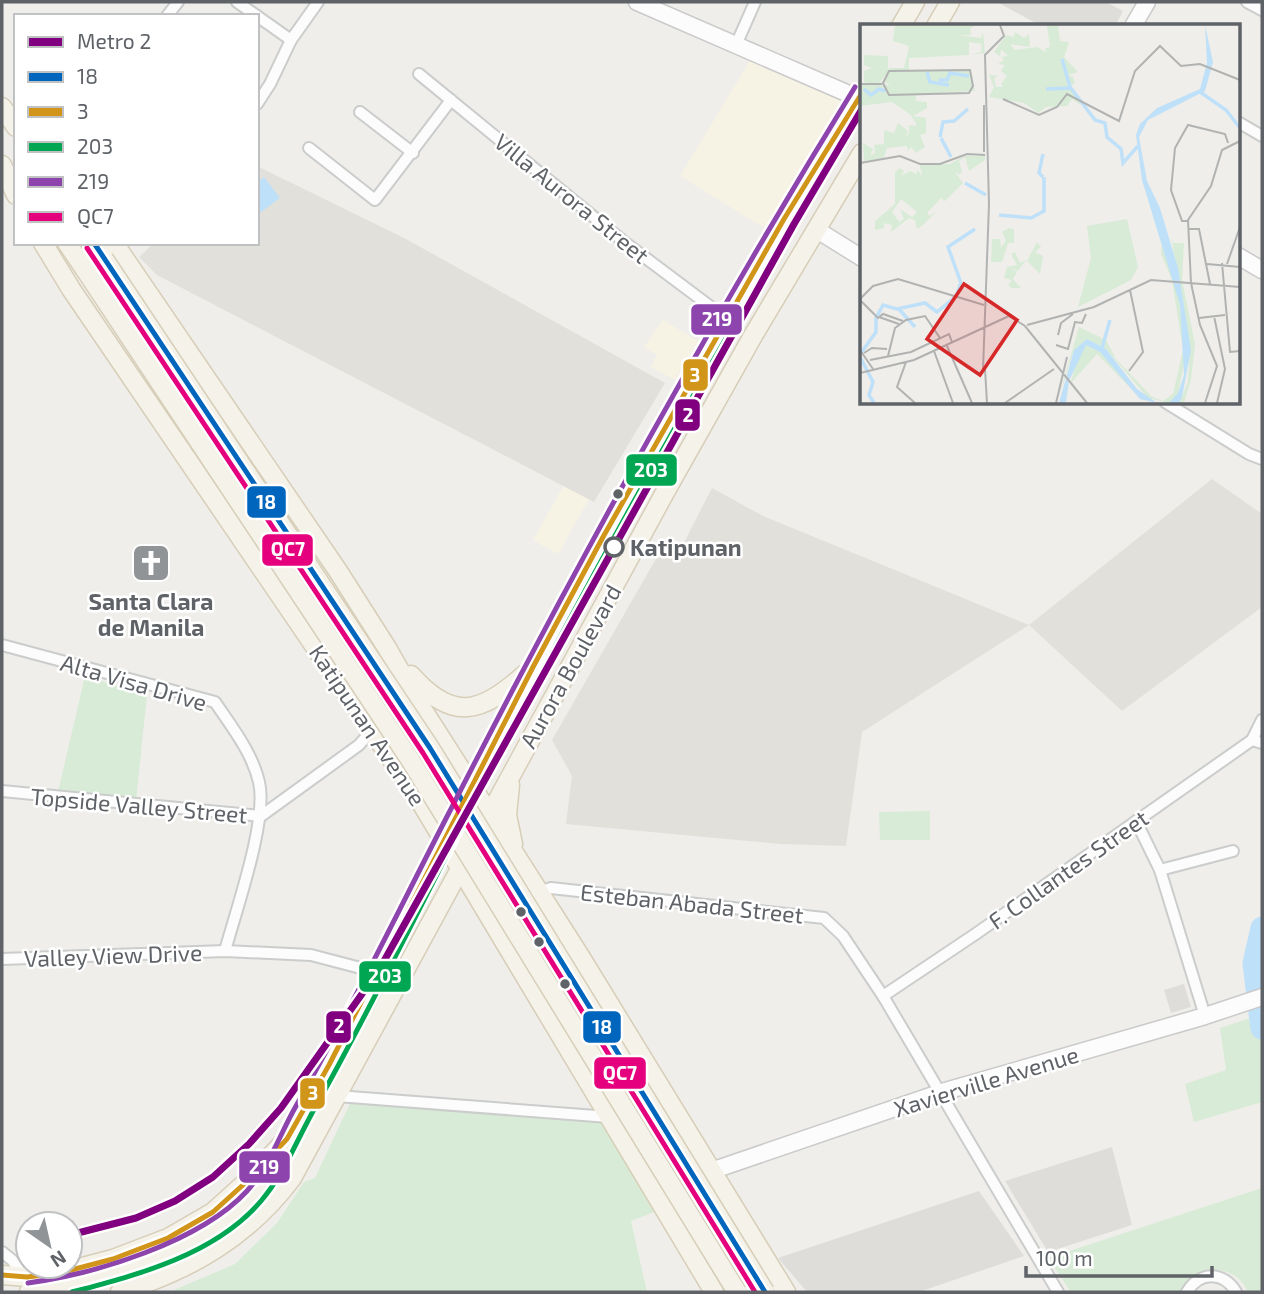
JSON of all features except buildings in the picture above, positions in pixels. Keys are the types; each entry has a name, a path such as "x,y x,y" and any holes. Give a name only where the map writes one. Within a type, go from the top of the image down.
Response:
{"main road":[{"path":"637,2 860,95"},
{"path":"902,24 915,2"},
{"path":"937,24 950,2"},
{"path":"1134,24 1147,2"},
{"name":"Aurora Boulevard","path":"286,1139 323,1076 443,839 603,537 784,219 860,95"},
{"path":"2,106 14,122"},
{"path":"2,151 14,167"},
{"name":"Aurora Boulevard","path":"120,1292 191,1265 222,1246 273,1203 292,1178 754,334 860,156"},
{"path":"2,165 14,191"},
{"path":"817,230 860,257"},
{"name":"Katipunan Avenue","path":"44,245 443,839 714,1292"},
{"name":"Katipunan Avenue","path":"68,245 404,750 737,1292"},
{"name":"Katipunan Avenue","path":"95,245 430,748 765,1292"},
{"path":"115,245 338,571 489,816 572,943 786,1292"},
{"path":"1240,257 1262,270"},
{"path":"727,319 754,334"},
{"path":"293,613 312,608 327,596 333,589 338,571"},
{"path":"314,644 316,620 324,611 334,606 359,604"},
{"path":"387,648 425,691 454,706 471,708 491,702 533,667"},
{"path":"372,730 416,699"},
{"path":"516,765 507,803 517,859"},
{"path":"419,802 429,840 428,870"},
{"path":"524,973 572,943"},
{"path":"558,1031 558,1017 569,998 594,992 606,1000"},
{"name":"Xavierville Avenue","path":"711,1171 942,1093 1262,997"},
{"path":"2,1275 51,1289 117,1271 175,1250 226,1220 254,1196 281,1156 286,1139"},
{"path":"26,1284 113,1259 168,1238 213,1212 244,1184 286,1139"}],"street":[{"path":"237,2 254,14"},
{"path":"259,101 271,84 291,40 318,2"},
{"path":"736,45 755,2"},
{"path":"1247,2 1262,10"},
{"path":"259,17 291,40"},
{"name":"Villa Aurora Street","path":"419,74 623,241 727,319"},
{"path":"309,148 376,200 451,100"},
{"path":"360,112 413,153"},
{"path":"1240,123 1262,136"},
{"path":"1168,404 1249,454 1262,459"},
{"name":"Alta Visa Drive","path":"2,645 215,702 243,743 259,782 261,816 225,951"},
{"name":"F. Collantes Street","path":"883,996 1257,741 1262,720"},
{"name":"Topside Valley Street","path":"2,791 261,816 359,745 372,730"},
{"path":"1136,821 1160,870 1205,1016"},
{"path":"1160,870 1233,851"},
{"name":"Esteban Abada Street","path":"538,892 551,888 824,918 843,936 883,996 1058,1292"},
{"name":"Valley View Drive","path":"2,960 225,951 311,955 376,972"},
{"path":"337,1096 610,1116"},
{"path":"2,1252 12,1260 26,1284"},
{"path":"1187,1292 1198,1279 1215,1276 1231,1284 1236,1292"}],"shaded area":[{"path":"997,2 1106,2 1123,11 1116,24 1037,24"},
{"path":"753,56 842,101 766,229 680,176"},
{"path":"259,167 406,239 665,383 594,502 157,275 139,257 152,245 259,245"},
{"path":"663,320 698,341 675,380 651,367 657,355 644,347"},
{"path":"1212,479 1262,514 1262,607 1122,711 1029,625"},
{"path":"564,485 589,499 558,554 533,540"},
{"path":"712,488 763,516 1029,625 862,732 846,846 781,844 566,824 572,776 552,740 661,550 676,558"},
{"path":"1184,984 1191,1007 1171,1013 1164,990"},
{"path":"1112,1147 1132,1225 1048,1252 1005,1181"},
{"path":"979,1191 1024,1256 919,1292 807,1292 778,1258"}],"green space":[{"path":"85,676 147,695 136,801 58,792"},
{"path":"930,811 930,840 880,840 879,812"},
{"path":"1257,1016 1262,1038 1262,1102 1194,1122 1185,1084 1226,1070 1220,1028"},
{"path":"352,1099 603,1121 654,1212 631,1221 647,1292 174,1290 235,1264 277,1223 304,1182 315,1178"},
{"path":"1262,1188 1262,1292 1248,1292 1234,1275 1214,1270 1195,1276 1180,1292 1071,1292 1048,1258"}],"water":[{"path":"264,177 280,198 259,214 259,181"}],"waterway":[{"path":"1257,989 1254,963 1262,928"},
{"path":"1260,1013 1262,1028"}],"metro line":[{"name":"2","path":"84,1231 136,1218 175,1201 213,1177 249,1144 281,1108 379,970 794,224 860,112"}],"transit line":[{"name":"219","path":"28,1283 84,1272 145,1253 175,1240 227,1209 255,1182 337,1032 597,532 697,353 855,87"},
{"name":"3","path":"2,1275 27,1277 60,1273 113,1259 168,1238 213,1212 287,1139 329,1065 533,667 603,537 784,219 860,96"},
{"name":"203","path":"72,1292 148,1270 198,1249 242,1220 261,1201 277,1179 611,542 759,281 860,113"},
{"name":"18","path":"95,245 430,748 765,1292"},
{"name":"QC7","path":"87,248 423,753 755,1292"}],"place":[{"name":"Katipunan","path":"614,547"},
{"name":"Santa Clara de Manila","path":"151,563"}]}
